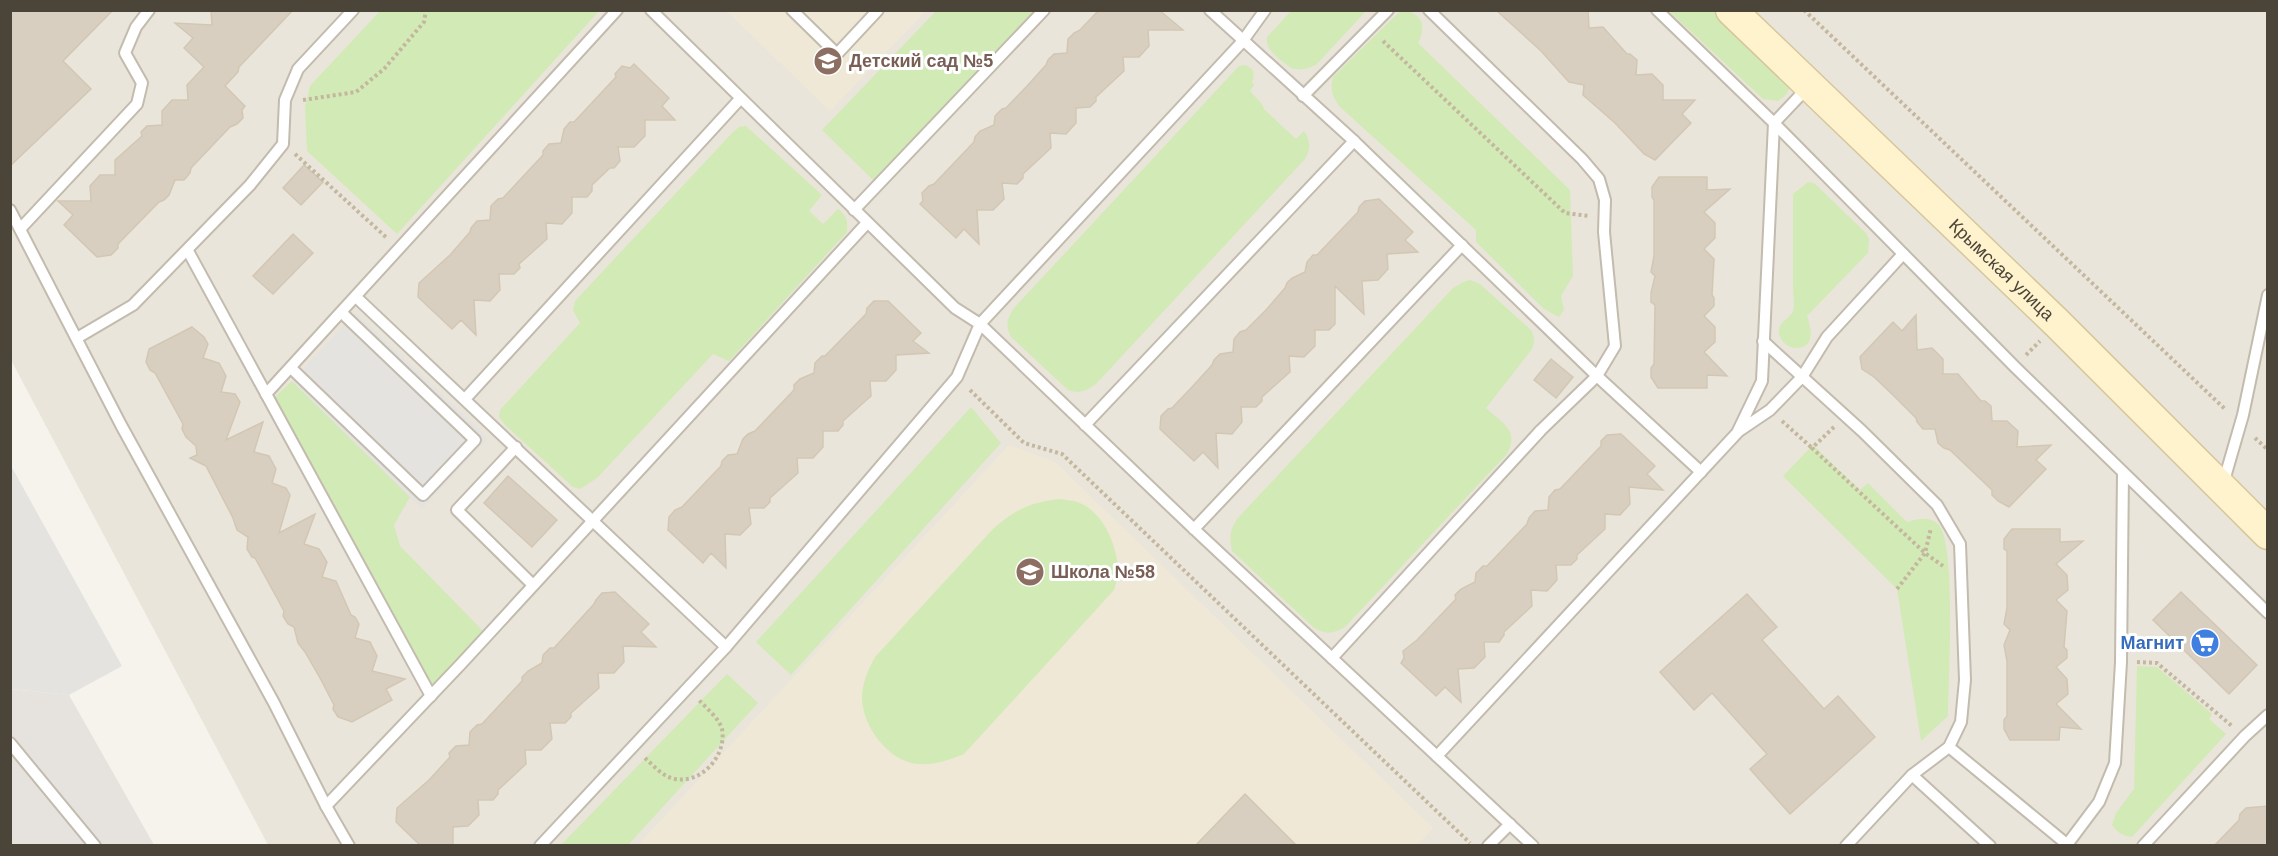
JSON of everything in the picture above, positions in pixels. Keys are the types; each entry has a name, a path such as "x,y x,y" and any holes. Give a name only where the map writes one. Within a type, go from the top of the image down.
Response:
{"street":[{"name":"Крымская улица","path":"1731,10 2057,323 2268,534"}],"lane":[{"path":"21,228 137,104 142,83 125,53 136,27 149,10"},
{"path":"77,338 133,306 250,185 283,144 285,100 298,69 353,10"},
{"path":"266,394 617,10"},
{"path":"651,10 955,308 980,324 1194,529 1533,846"},
{"path":"792,10 837,54 878,10"},
{"path":"854,210 1044,10"},
{"path":"1210,10 1242,42 1354,141 1597,376 1701,472"},
{"path":"540,846 726,647 957,377 980,324 1242,42 1265,10"},
{"path":"1303,96 1388,10"},
{"path":"1332,658 1541,430 1597,376 1615,346 1604,219 1605,200 1599,179 1582,159 1429,10"},
{"path":"1657,10 1774,123 2015,367 2268,613"},
{"path":"1737,433 1762,381 1774,123 1810,85"},
{"path":"465,399 740,99"},
{"path":"1085,425 1354,141"},
{"path":"10,210 120,425 268,693 349,846"},
{"path":"326,806 431,696 867,223"},
{"path":"1194,529 1462,245"},
{"path":"188,251 431,696"},
{"path":"1437,756 1737,433 1770,410 1802,377 1827,337 1903,254"},
{"path":"2222,488 2240,423 2268,295"},
{"path":"356,297 726,647"},
{"path":"291,368 423,495 475,440 342,313"},
{"path":"1763,341 1937,505 1960,544 1965,680 1961,722 1949,747 1912,775 1846,846"},
{"path":"516,447 457,510 533,585"},
{"path":"1949,747 2068,845 2099,802 2115,763 2121,662 2123,473"},
{"path":"2143,846 2245,736 2268,715"},
{"path":"10,743 95,846"},
{"path":"1912,775 1990,846"},
{"path":"1488,846 1510,824"}],"path":[{"path":"285,100 356,92 384,69 424,22 426,10"},
{"path":"1804,10 2268,450"},
{"path":"1369,28 1565,213 1604,219"},
{"path":"283,144 399,250"},
{"path":"2015,367 2057,323"},
{"path":"957,377 1024,443 1062,453 1473,846"},
{"path":"1770,410 1925,553 1961,579"},
{"path":"1812,448 1845,416"},
{"path":"1897,590 1925,553 1937,505"},
{"path":"2157,663 2245,736"},
{"path":"632,747 663,774 676,779 695,778 713,764 722,746 722,728 714,716 688,689"}],"shaded area":[{"path":"10,11 2267,11 2267,845 268,845 11,360"},
{"name":"Детский сад №5","path":"727,11 926,11 830,111"},
{"path":"356,313 488,438 422,509 292,381"},
{"name":"Школа №58","path":"1009,445 1055,462 1433,828 1416,846 637,846"},
{"path":"10,464 122,666 69,695 11,689"},
{"path":"10,689 69,695 154,845 11,845"}],"green space":[{"path":"380,11 599,11 397,234 307,151 305,107 310,86"},
{"path":"936,11 1038,11 873,180 822,130"},
{"path":"1291,11 1366,11 1316,65 1300,69 1291,68 1278,58 1268,47 1267,42 1267,37"},
{"path":"1407,11 1417,16 1422,24 1422,33 1418,43 1570,190 1573,276 1561,296 1564,310 1559,317 1544,309 1476,242 1476,230 1339,106 1335,99 1332,92 1333,77 1393,18 1400,12"},
{"path":"1669,11 1719,11 1791,81 1787,93 1778,101 1763,99"},
{"path":"1244,65 1253,71 1254,85 1250,91 1264,109 1296,139 1304,131 1309,145 1305,159 1096,384 1083,391 1068,390 1011,337 1007,325 1008,319 1014,308 1239,66"},
{"path":"746,126 822,195 809,211 823,224 838,209 846,219 847,232 729,361 713,354 597,478 580,489 573,487 506,426 499,417 500,410 580,323 573,310 575,301 733,132 739,127"},
{"path":"1808,182 1814,183 1866,233 1869,240 1868,253 1807,316 1811,336 1807,345 1796,348 1783,342 1779,330 1781,324 1794,309 1793,194"},
{"path":"1470,280 1480,284 1531,330 1534,337 1532,349 1486,408 1503,423 1510,433 1510,446 1507,454 1345,627 1332,632 1321,631 1313,627 1232,551 1230,538 1233,527 1237,519 1453,288"},
{"path":"292,381 410,497 394,525 400,546 484,632 433,686 275,397"},
{"path":"971,407 1001,443 791,675 756,642"},
{"path":"1813,445 1860,490 1868,483 1907,522 1919,519 1931,520 1938,524 1944,536 1950,584 1948,716 1921,741 1897,589 1783,476"},
{"path":"1059,499 1075,501 1086,506 1094,512 1106,528 1117,558 1118,576 1114,590 964,754 931,764 908,762 897,757 888,750 872,730 863,707 863,685 875,657 993,529 1023,508"},
{"path":"2137,666 2157,667 2212,714 2209,719 2226,734 2132,837 2121,834 2112,825 2116,813 2134,789"},
{"path":"727,674 758,703 628,845 561,845"}],"building":[{"path":"10,10 113,10 63,61 91,89 10,166"},
{"path":"211,10 293,10 239,67 238,72 225,86 245,106 242,110 243,118 230,127 191,168 184,180 175,180 169,195 159,202 118,244 118,248 111,255 97,257 64,225 73,215 58,201 91,201 90,186 100,175 115,175 115,160 142,136 141,132 147,126 162,125 162,111 172,100 188,100 187,85 204,67 184,48 193,38 175,23 212,25"},
{"path":"1099,10 1159,10 1183,30 1148,30 1149,46 1139,57 1123,57 1124,71 1096,97 1096,101 1090,107 1076,108 1076,123 1066,134 1050,133 1051,148 1023,174 1023,178 1017,184 1002,183 1004,199 993,210 977,210 979,244 964,229 956,238 920,204 923,201 922,193 934,184 974,142 980,131 994,125 995,116 1027,86 1054,54 1067,53 1068,39"},
{"path":"1496,10 1588,10 1589,28 1603,27 1627,54 1637,60 1636,75 1652,74 1663,85 1663,100 1695,100 1682,114 1691,123 1655,160 1644,154 1615,123 1583,95 1584,85 1569,82 1541,51"},
{"path":"634,64 669,98 662,106 675,120 645,120 645,136 634,147 618,147 620,161 592,185 592,191 587,197 572,197 572,213 562,224 546,223 547,239 519,264 520,268 514,274 499,274 500,290 490,301 474,300 476,335 461,320 452,329 418,297 419,283 450,255 477,221 490,220 491,206 498,199 503,198 543,155 543,151 549,144 561,143 564,129 570,122 574,122 616,77 615,74 622,66 630,68"},
{"path":"304,165 323,182 301,205 283,188"},
{"path":"1659,177 1707,177 1707,190 1730,189 1704,212 1715,223 1715,238 1704,249 1714,259 1712,295 1714,306 1704,316 1715,327 1715,342 1704,352 1727,376 1707,375 1707,388 1658,388 1651,377 1651,368 1654,364 1655,305 1651,302 1655,276 1651,272 1654,256 1652,187"},
{"path":"1379,199 1413,232 1405,240 1418,252 1387,254 1388,269 1378,280 1362,281 1364,314 1335,286 1335,324 1329,330 1315,330 1315,346 1304,357 1289,356 1290,372 1262,397 1262,401 1256,407 1241,407 1242,422 1232,434 1216,433 1218,468 1203,452 1194,461 1160,429 1161,416 1192,387 1220,354 1233,352 1234,339 1240,332 1246,330 1266,310 1292,278 1305,272 1307,262 1313,255 1317,255 1358,212 1359,207 1365,201"},
{"path":"293,234 313,253 273,294 253,276"},
{"path":"874,301 888,301 921,333 913,341 929,353 896,355 896,370 886,381 870,381 871,396 843,421 838,431 823,431 823,447 813,458 797,458 798,473 770,498 770,502 764,508 749,508 751,524 740,535 725,534 726,568 711,553 703,563 668,530 669,517 675,510 682,507 721,466 722,461 728,455 737,454 743,439 755,431 794,390 794,385 800,379 814,373 815,363 825,356 866,314 867,308"},
{"path":"1916,315 1917,350 1932,348 1943,359 1943,374 1958,374 1981,401 1991,406 1992,421 2007,421 2018,431 2017,447 2051,445 2036,460 2046,469 2009,507 1998,501 1992,495 1992,490 1950,450 1938,443 1935,429 1923,429 1916,418 1895,397 1862,369 1860,357 1893,322 1902,331"},
{"path":"192,327 204,337 208,344 203,358 219,363 226,376 221,392 235,394 240,402 226,440 263,422 254,452 269,456 276,469 272,483 286,488 290,495 279,533 315,514 304,544 319,549 327,562 322,577 336,581 351,615 359,624 355,638 370,642 377,656 372,671 405,679 386,689 392,700 352,722 338,717 333,709 334,705 320,678 298,643 294,627 288,624 283,616 284,611 255,558 247,549 248,537 237,530 206,466 190,458 197,455 196,446 186,437 182,429 183,424 155,373 150,370 146,362 149,349"},
{"path":"1551,359 1573,377 1556,398 1534,380"},
{"path":"1621,434 1655,466 1647,474 1663,490 1629,487 1630,504 1620,515 1605,514 1605,529 1577,555 1577,559 1571,565 1556,565 1557,580 1547,591 1531,590 1532,606 1504,632 1499,642 1484,642 1485,657 1474,668 1458,669 1461,702 1445,687 1436,696 1401,663 1404,658 1403,651 1417,640 1456,599 1455,595 1461,589 1475,582 1476,573 1483,566 1487,566 1527,524 1535,511 1548,510 1549,497 1555,490 1560,489 1601,446 1601,441 1607,435"},
{"path":"508,476 557,520 532,547 484,503"},
{"path":"2012,529 2060,529 2060,542 2083,541 2056,564 2067,575 2068,590 2056,600 2067,611 2064,647 2067,650 2067,658 2056,667 2067,679 2068,694 2056,704 2081,729 2060,727 2059,740 2010,740 2004,729 2004,720 2007,716 2007,661 2004,645 2010,630 2004,624 2007,608 2007,551 2004,549 2004,539"},
{"path":"615,592 649,624 641,632 656,647 623,646 624,662 614,673 598,673 599,688 571,713 571,717 565,723 550,723 552,739 541,750 525,750 526,764 498,790 493,800 478,800 479,815 468,826 453,827 453,846 421,846 396,822 397,808 429,780 450,757 449,753 456,746 469,745 470,732 477,725 482,724 522,681 522,677 528,671 542,663 543,655 550,648 554,648 602,593"},
{"name":"Магнит","path":"2181,592 2257,665 2229,694 2153,620"},
{"path":"1747,594 1777,627 1762,640 1824,709 1838,696 1875,737 1790,814 1750,769 1767,754 1712,693 1694,710 1660,672"},
{"path":"1245,794 1297,846 1195,846"},
{"path":"2268,806 2268,846 2214,846 2239,820 2240,814 2246,808"}],"place":[{"name":"Детский сад №5","path":"828,61"},
{"name":"Школа №58","path":"1030,572"},
{"name":"Магнит","path":"2205,643"}]}
